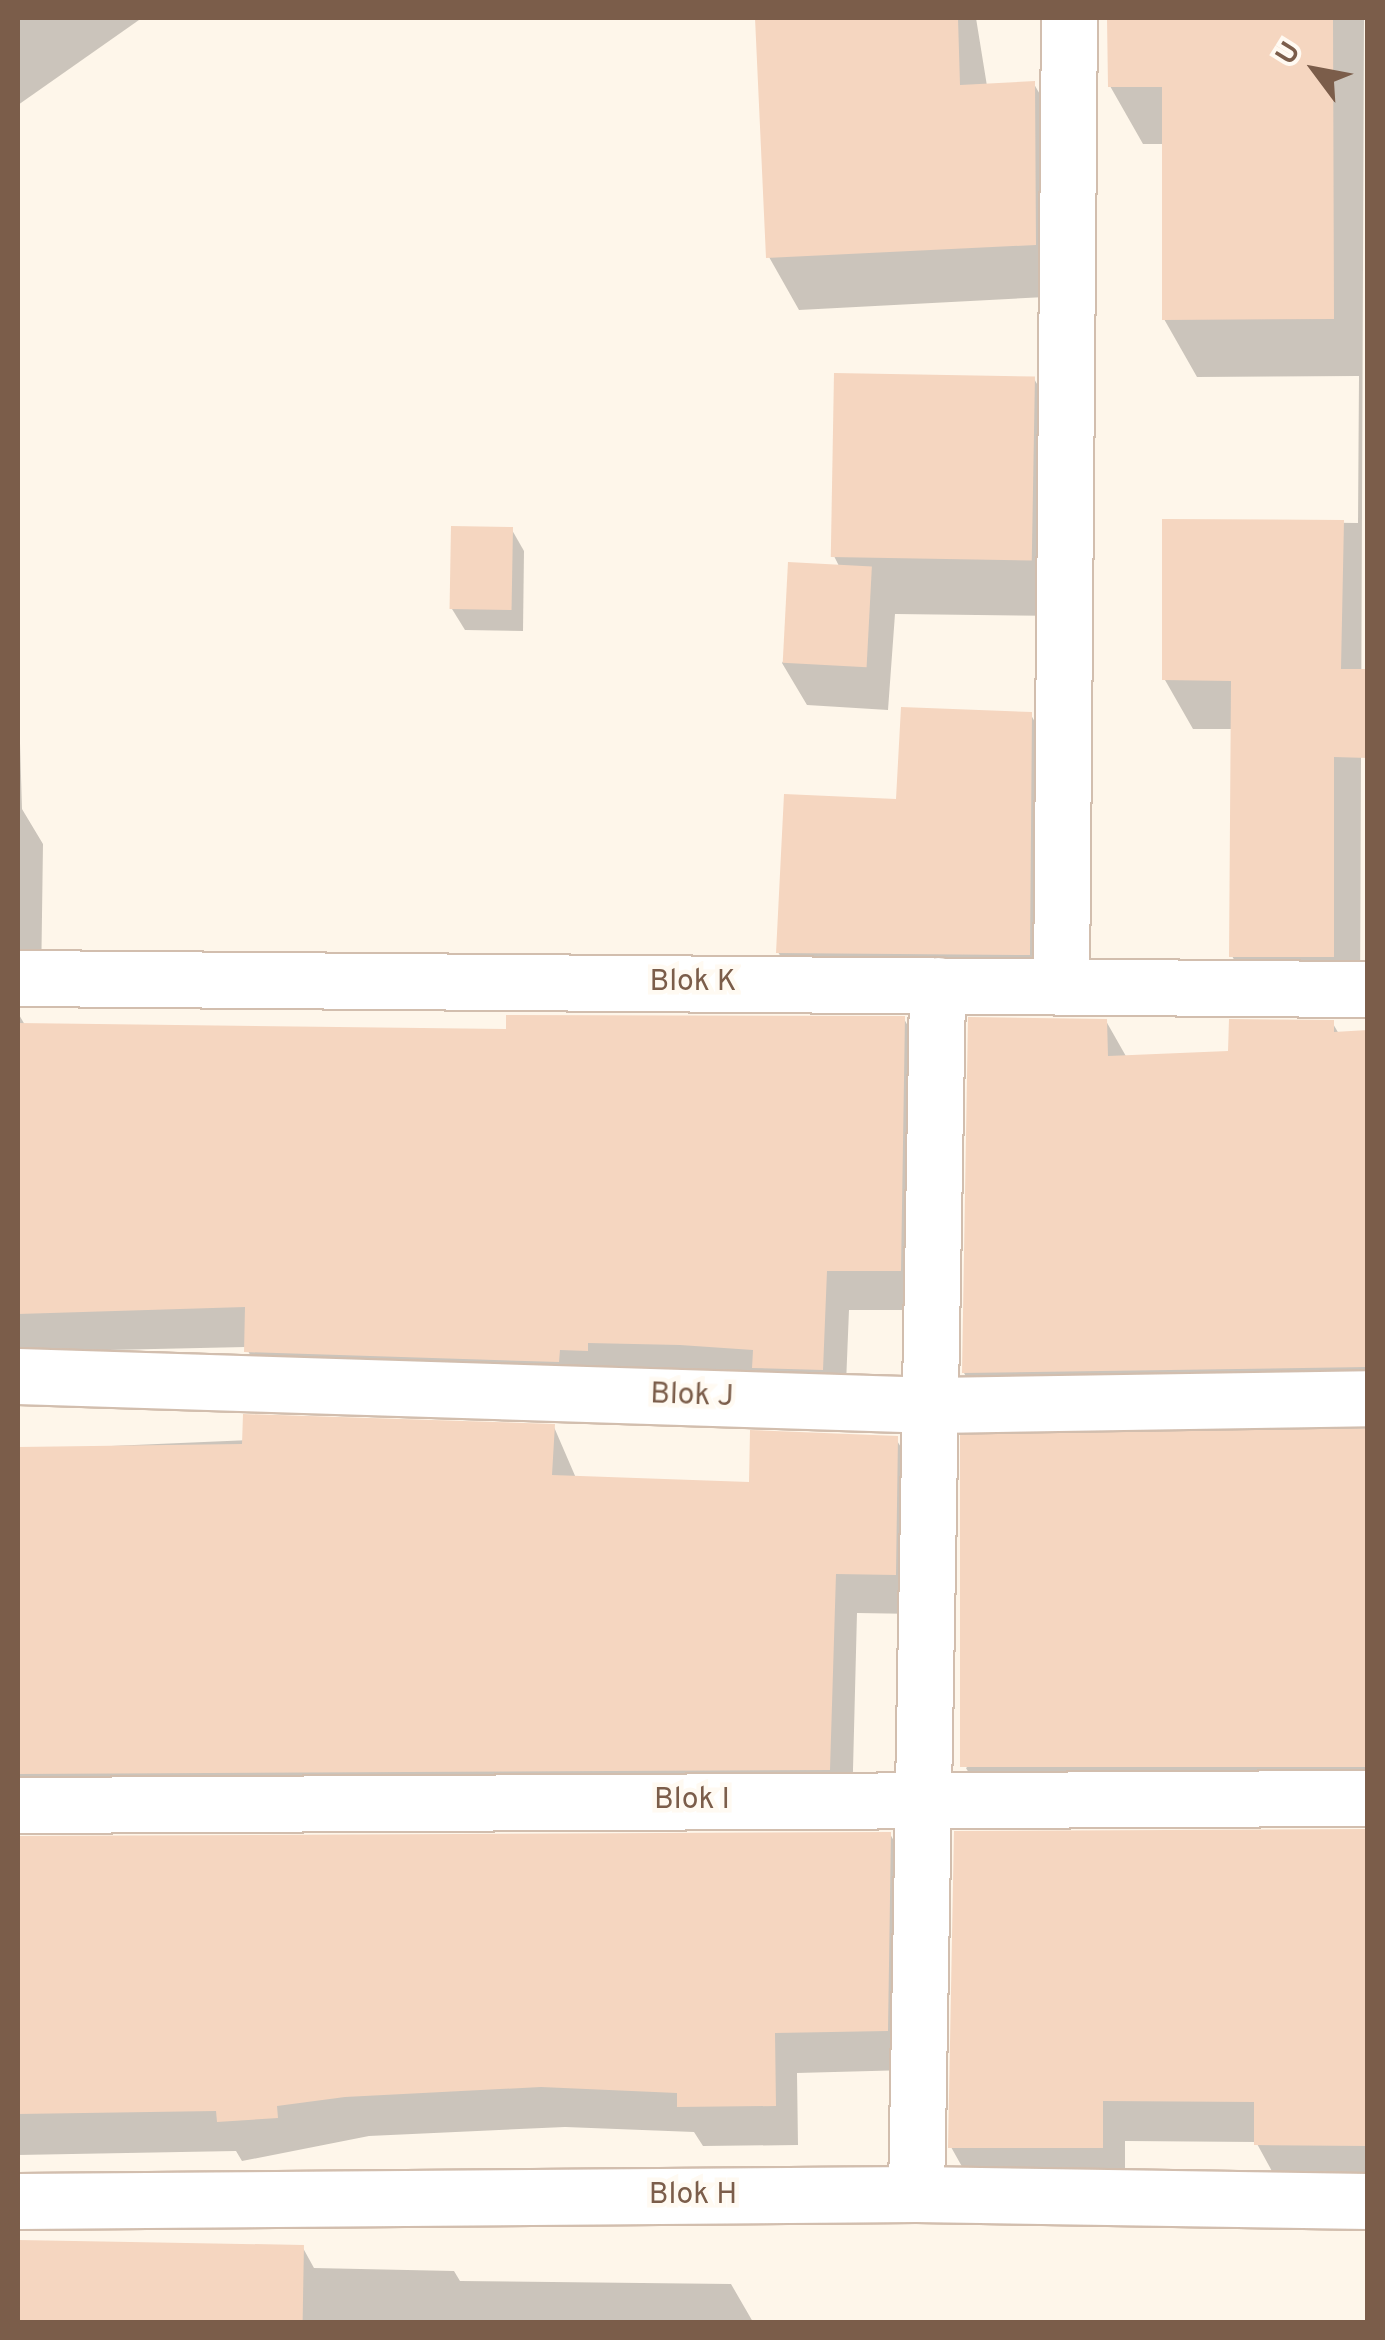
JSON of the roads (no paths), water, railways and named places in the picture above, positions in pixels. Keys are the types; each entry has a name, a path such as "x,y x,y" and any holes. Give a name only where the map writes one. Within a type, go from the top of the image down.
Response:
{"street":[{"path":"1061,987 1069,18"},
{"name":"Blok K","path":"18,978 1368,989"},
{"path":"916,2194 935,1405 936,985"},
{"name":"Blok J","path":"18,1376 935,1405 1368,1398"},
{"name":"Blok I","path":"18,1805 1368,1798"},
{"name":"Blok H","path":"18,2202 916,2194 1368,2201"}]}
